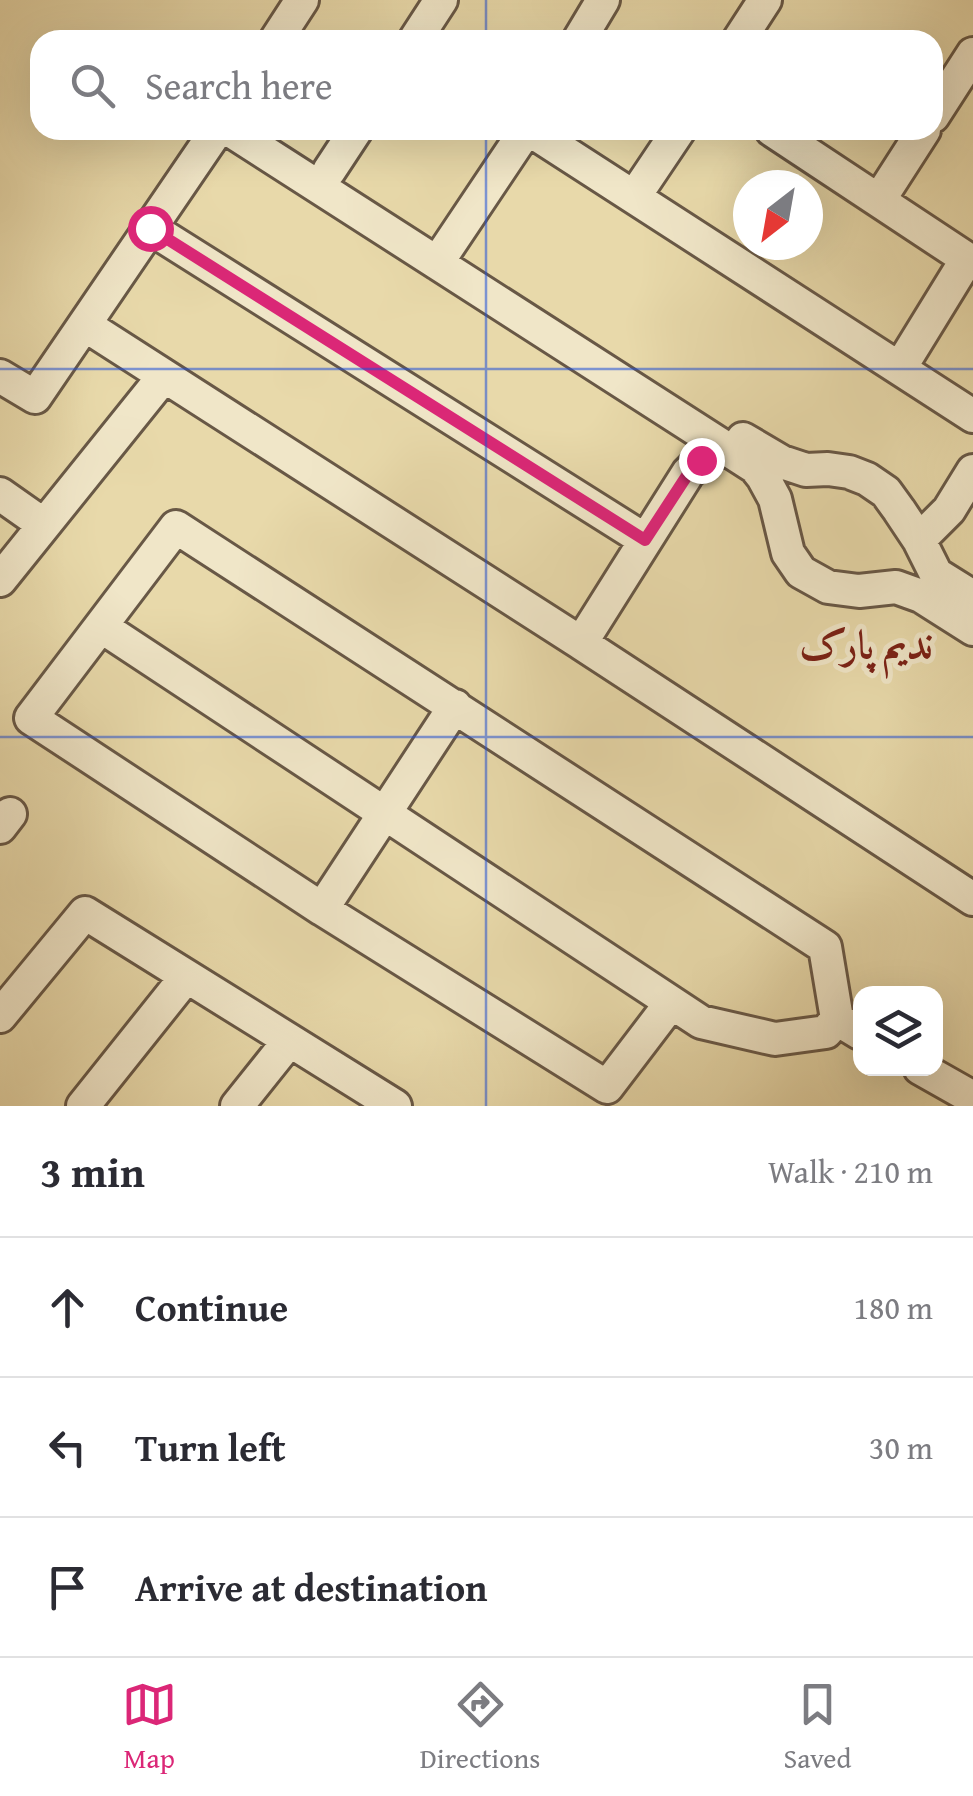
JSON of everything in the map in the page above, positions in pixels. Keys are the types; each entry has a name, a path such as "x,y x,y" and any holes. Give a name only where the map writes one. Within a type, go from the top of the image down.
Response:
{"street":[{"path":"282,30 302,0"},
{"path":"422,30 441,0"},
{"path":"586,30 603,0"},
{"path":"746,30 765,0"},
{"path":"943,100 973,54"},
{"path":"0,376 34,397 210,140"},
{"path":"247,140 442,255 759,460 775,500 788,553 801,572 828,586 859,591 929,585 973,598"},
{"path":"281,140 723,447 759,460 866,478 886,492 919,540 929,585 973,629"},
{"path":"329,171 349,140"},
{"path":"442,255 521,140"},
{"path":"544,140 973,416"},
{"path":"634,197 672,140"},
{"path":"787,140 970,254 900,368"},
{"path":"879,200 918,140"},
{"path":"150,228 645,540"},
{"path":"85,324 973,899"},
{"path":"0,580 164,376"},
{"path":"581,643 688,474 701,460 723,447"},
{"path":"919,540 949,510 973,471"},
{"path":"0,494 44,525"},
{"path":"102,627 671,1002 701,1022 775,1039 849,1026 824,947 176,527 31,718 322,909 607,1088 671,1002"},
{"path":"322,909 456,706"},
{"path":"0,1016 85,913 395,1106"},
{"path":"83,1106 186,977"},
{"path":"237,1106 289,1041"},
{"path":"934,1076 973,1098"}],"district":[{"name":"ندیم پارک","path":"866,643"}],"route":[{"path":"150,228 645,540 701,460"}]}
